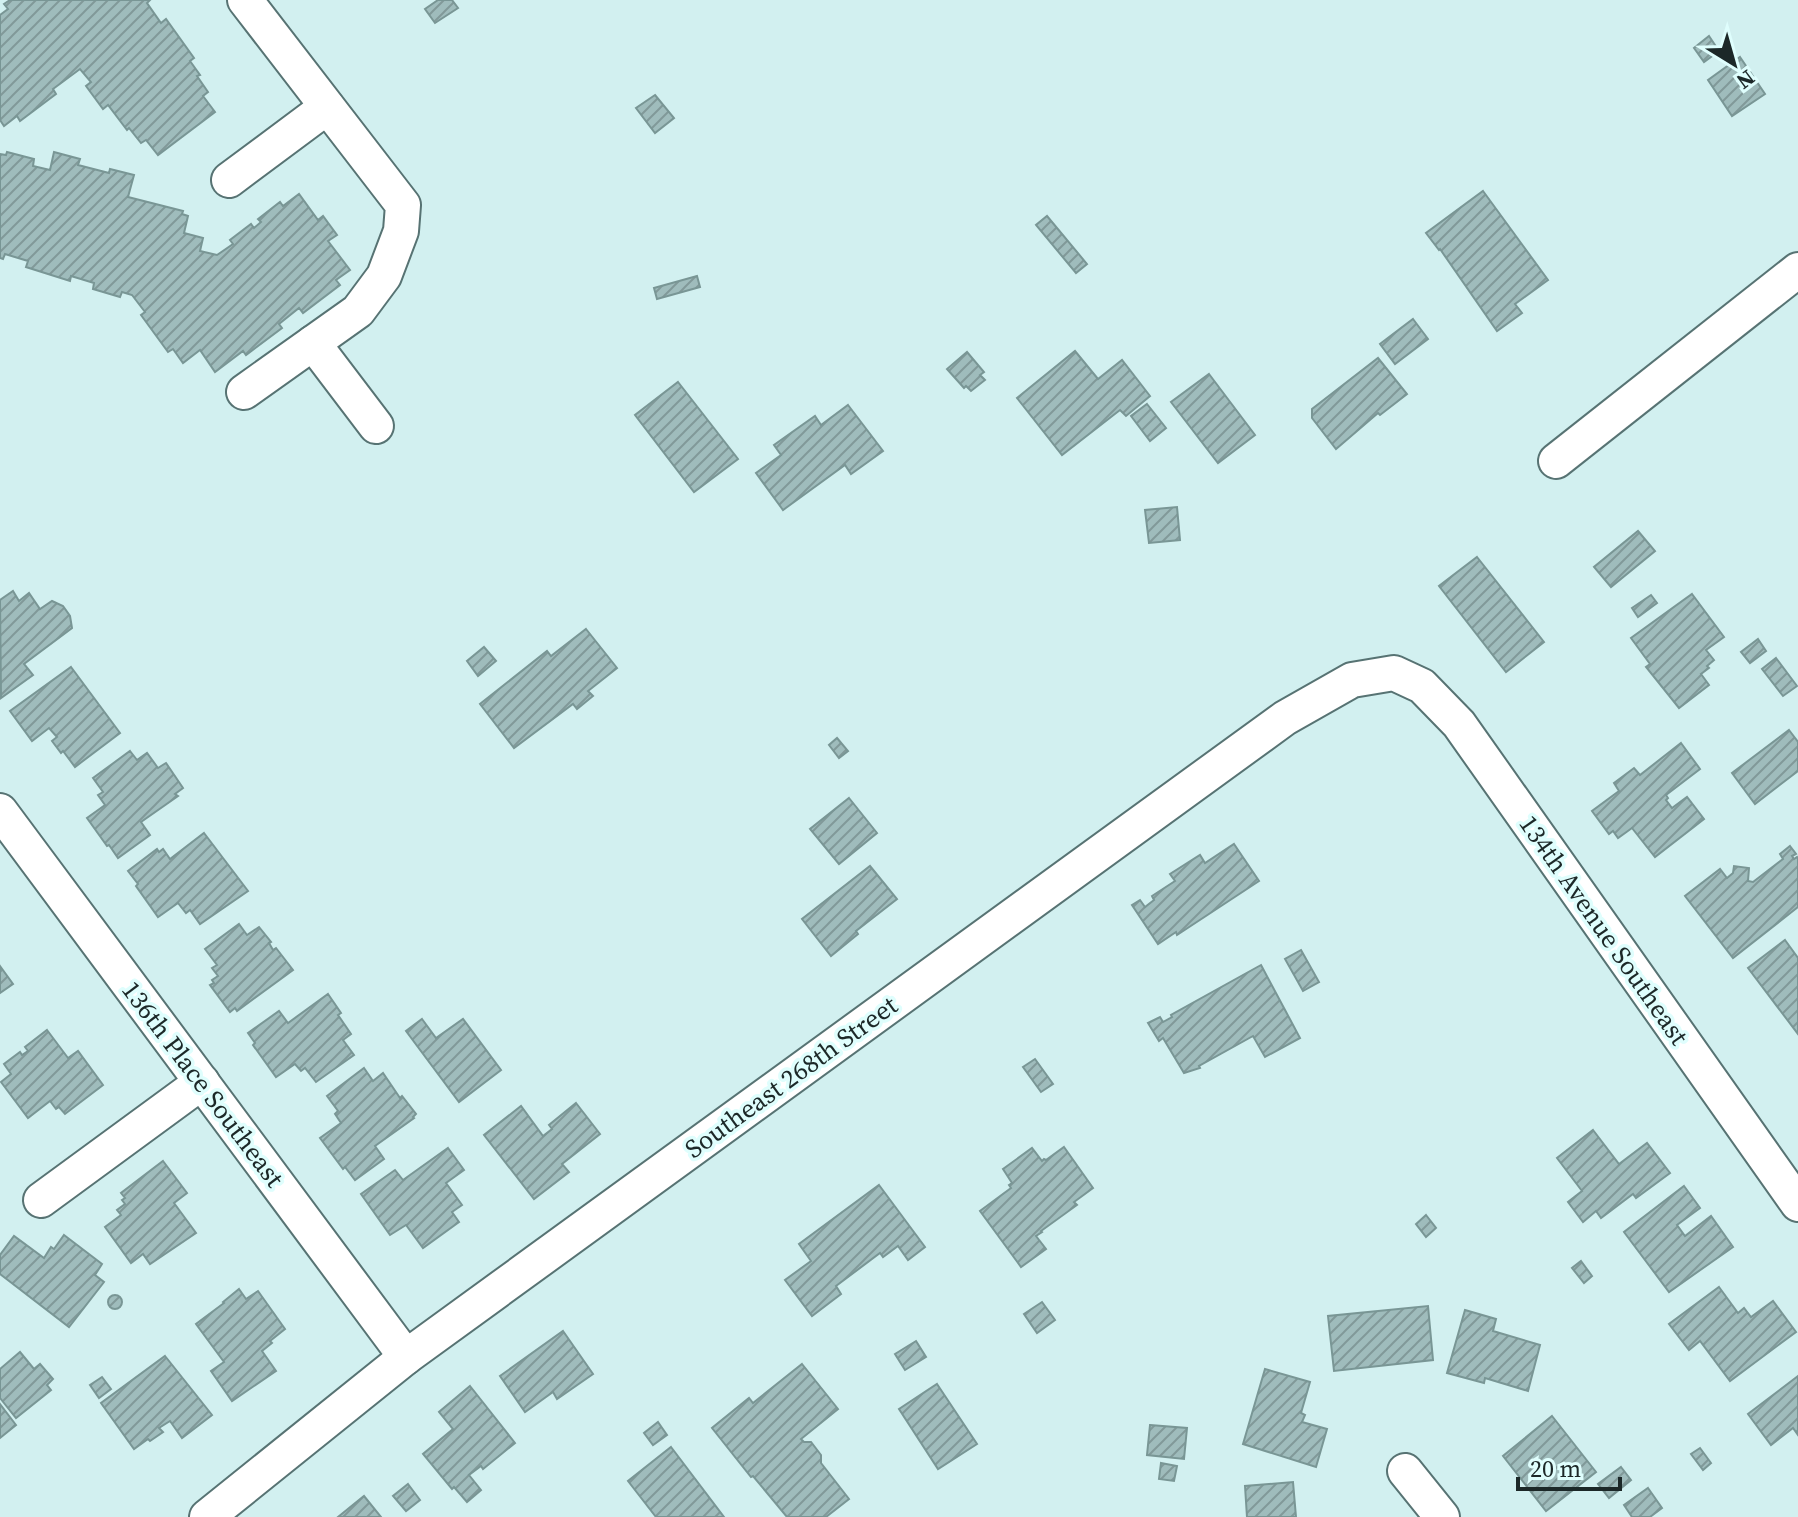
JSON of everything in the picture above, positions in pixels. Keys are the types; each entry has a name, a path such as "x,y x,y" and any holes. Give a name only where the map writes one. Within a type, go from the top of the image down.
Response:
{"street":[{"path":"244,392 358,311 384,276 401,231 403,205 245,0"},
{"path":"229,180 327,107"},
{"path":"1556,461 1798,270"},
{"path":"313,343 376,426"},
{"name":"134th Avenue Southeast","path":"1394,673 1422,686 1459,724 1798,1204"},
{"name":"Southeast 268th Street","path":"207,1517 406,1357 1285,718 1352,680 1394,673"},
{"name":"136th Place Southeast","path":"4,826 202,1082 406,1357"},
{"path":"41,1200 202,1082"},
{"path":"1405,1471 1442,1517"}],"building":[{"path":"10,0 150,0 147,3 161,23 166,19 194,58 190,61 208,92 203,96 215,112 158,155 146,140 141,143 129,128 127,130 108,105 103,109 86,86 91,82 80,69 53,89 56,94 20,121 17,116 4,126 0,120 0,15 8,9 4,4"},
{"path":"438,0 452,0 458,8 435,23 425,9"},
{"path":"1709,36 1719,51 1704,62 1694,48"},
{"path":"1740,57 1765,94 1732,116 1708,80"},
{"path":"655,95 674,118 655,133 636,108"},
{"path":"7,152 34,159 33,166 50,170 54,152 80,159 78,165 109,173 110,169 134,175 128,197 183,211 182,214 188,216 184,233 203,238 200,251 217,255 233,244 230,240 251,224 254,228 261,222 258,219 280,202 283,206 299,194 318,220 323,216 337,235 328,241 350,270 336,280 340,285 303,313 299,308 279,324 282,328 246,355 243,351 215,372 200,350 183,363 173,349 168,352 141,315 145,312 132,295 122,292 120,297 93,289 94,283 71,276 70,281 26,267 28,261 5,254 3,259 0,258 0,154 6,155"},
{"path":"1483,191 1548,280 1515,304 1522,313 1497,331 1426,233"},
{"path":"1047,216 1087,264 1076,273 1036,225"},
{"path":"697,276 700,287 657,299 654,288"},
{"path":"1413,319 1428,339 1395,364 1380,344"},
{"path":"1075,351 1098,379 1122,360 1150,396 1126,416 1120,410 1062,455 1017,398"},
{"path":"967,352 984,372 980,375 985,380 971,391 966,386 964,388 947,369"},
{"path":"1378,358 1407,394 1380,415 1378,413 1336,449 1312,418 1312,409"},
{"path":"1209,374 1255,435 1218,463 1171,402"},
{"path":"678,382 738,459 694,492 635,415"},
{"path":"1147,404 1166,428 1150,441 1131,416"},
{"path":"848,405 883,451 851,474 845,465 783,510 756,473 781,455 774,445 815,416 821,425"},
{"path":"1177,507 1180,540 1149,543 1145,510"},
{"path":"1638,531 1655,551 1611,587 1594,567"},
{"path":"1477,557 1544,642 1506,672 1439,586"},
{"path":"13,591 19,601 29,593 40,609 52,601 63,606 70,616 72,628 24,664 33,675 1,698 0,600"},
{"path":"1692,594 1724,637 1706,650 1714,660 1701,674 1709,685 1679,708 1646,667 1650,664 1631,638"},
{"path":"1651,595 1657,603 1638,617 1632,608"},
{"path":"586,629 617,668 588,691 593,696 577,709 573,704 514,748 480,704 547,651 551,656"},
{"path":"1758,639 1766,651 1750,663 1741,652"},
{"path":"484,647 496,661 478,676 467,661"},
{"path":"1776,658 1797,686 1783,696 1762,669"},
{"path":"71,667 120,733 75,767 52,741 57,737 49,728 32,741 10,711"},
{"path":"1789,730 1798,742 1798,771 1755,804 1732,773"},
{"path":"837,738 848,751 839,758 829,745"},
{"path":"1681,743 1700,769 1666,795 1666,800 1672,808 1687,797 1704,819 1655,857 1632,828 1618,838 1613,831 1609,834 1592,811 1619,791 1614,783 1634,768 1640,775"},
{"path":"130,751 137,760 147,753 158,768 166,763 183,788 175,794 178,796 141,822 150,835 118,858 87,818 105,805 98,795 103,792 93,778"},
{"path":"849,798 877,833 839,864 810,829"},
{"path":"204,833 248,891 200,924 190,910 186,913 178,903 158,917 128,871 157,849 159,852 163,849 170,859"},
{"path":"1234,844 1259,881 1177,935 1176,932 1158,944 1132,905 1140,900 1145,907 1154,900 1152,896 1175,881 1170,874 1200,855 1205,863"},
{"path":"1790,846 1796,854 1792,856 1798,859 1798,907 1733,958 1685,896 1720,869 1727,878 1733,873 1734,866 1749,868 1748,881 1753,882 1783,859 1780,854"},
{"path":"870,866 897,899 856,931 858,934 831,956 802,919"},
{"path":"239,924 247,935 259,927 271,942 273,950 276,948 293,970 237,1011 235,1008 230,1012 210,985 218,976 212,968 217,965 205,949"},
{"path":"1785,940 1798,958 1798,1034 1748,968"},
{"path":"1301,950 1319,982 1303,991 1285,959"},
{"path":"1261,965 1300,1038 1265,1057 1253,1036 1200,1068 1184,1073 1163,1038 1159,1041 1148,1023 1160,1017 1163,1022"},
{"path":"0,966 13,984 0,993"},
{"path":"328,994 351,1034 343,1040 354,1055 316,1082 305,1068 301,1071 295,1064 276,1077 248,1033 279,1011 288,1023"},
{"path":"422,1019 436,1038 463,1019 501,1070 459,1102 406,1031"},
{"path":"47,1030 68,1058 78,1051 103,1085 65,1114 50,1101 28,1118 1,1082 11,1074 4,1064 20,1052 22,1055 28,1051 25,1047"},
{"path":"1035,1059 1053,1084 1041,1092 1023,1067"},
{"path":"364,1068 373,1081 383,1073 400,1098 402,1096 416,1114 375,1146 384,1159 355,1180 320,1138 341,1123 335,1114 338,1111 327,1096"},
{"path":"576,1103 600,1134 562,1164 569,1172 534,1199 484,1135 521,1106 543,1136 552,1129 549,1125"},
{"path":"1593,1130 1619,1164 1647,1143 1670,1173 1636,1198 1633,1194 1601,1218 1596,1211 1583,1222 1568,1202 1582,1191 1557,1158"},
{"path":"1064,1147 1093,1188 1074,1202 1077,1205 1036,1236 1046,1249 1021,1267 980,1211 1011,1188 1009,1185 1012,1183 1003,1169 1032,1148 1042,1161"},
{"path":"448,1148 464,1170 446,1183 462,1205 452,1212 459,1222 423,1248 406,1225 390,1235 361,1194 395,1170 403,1180"},
{"path":"163,1161 187,1193 174,1203 196,1233 150,1264 143,1254 131,1263 105,1227 121,1215 117,1210 125,1204 122,1200 125,1198 121,1193"},
{"path":"879,1185 925,1247 908,1260 898,1246 883,1257 880,1253 836,1286 841,1294 812,1316 785,1280 811,1261 799,1244"},
{"path":"1684,1186 1700,1208 1677,1225 1685,1236 1711,1216 1733,1247 1669,1292 1624,1232"},
{"path":"1426,1215 1436,1228 1426,1237 1416,1224"},
{"path":"64,1235 102,1264 95,1275 104,1282 69,1327 0,1274 0,1255 14,1236 44,1258"},
{"path":"1581,1261 1592,1276 1584,1283 1572,1268"},
{"path":"1719,1287 1738,1313 1744,1308 1751,1317 1773,1301 1796,1332 1730,1381 1700,1341 1689,1350 1669,1324"},
{"path":"239,1289 246,1299 258,1291 285,1329 262,1351 276,1371 232,1401 211,1371 224,1362 196,1324"},
{"path":"115,1295 122,1302 115,1309 108,1302"},
{"path":"1042,1302 1055,1320 1037,1333 1024,1314"},
{"path":"1428,1306 1433,1360 1334,1371 1328,1316"},
{"path":"1465,1310 1496,1319 1493,1331 1540,1345 1528,1391 1485,1378 1484,1383 1447,1373"},
{"path":"563,1331 593,1374 557,1399 553,1392 525,1412 500,1376"},
{"path":"916,1341 926,1357 905,1370 895,1354"},
{"path":"20,1352 34,1369 40,1364 53,1379 47,1385 51,1390 16,1418 0,1398 0,1369"},
{"path":"165,1356 212,1415 182,1438 170,1421 159,1428 163,1432 134,1449 101,1403"},
{"path":"802,1364 838,1409 801,1439 811,1442 821,1455 821,1463 849,1499 826,1517 787,1517 712,1428 749,1398 753,1403"},
{"path":"1265,1369 1310,1382 1301,1413 1305,1415 1302,1422 1327,1429 1316,1467 1243,1444"},
{"path":"1798,1376 1798,1435 1793,1428 1771,1445 1748,1414"},
{"path":"102,1377 111,1389 99,1398 90,1385"},
{"path":"937,1384 977,1444 938,1469 899,1409"},
{"path":"470,1386 515,1443 483,1469 481,1466 469,1475 481,1490 467,1502 423,1454 453,1429 439,1412"},
{"path":"0,1404 16,1425 0,1438"},
{"path":"1552,1416 1596,1472 1546,1511 1503,1456"},
{"path":"658,1422 667,1435 653,1445 644,1433"},
{"path":"1150,1425 1187,1428 1184,1459 1147,1455"},
{"path":"671,1447 724,1517 656,1517 628,1481"},
{"path":"1700,1448 1711,1463 1703,1470 1691,1454"},
{"path":"1161,1463 1177,1466 1174,1481 1159,1479"},
{"path":"1621,1467 1631,1480 1609,1498 1598,1484"},
{"path":"1293,1482 1296,1517 1247,1517 1245,1486"},
{"path":"408,1484 420,1500 406,1511 393,1496"},
{"path":"1648,1488 1662,1508 1650,1517 1632,1517 1624,1505"},
{"path":"364,1496 381,1517 338,1517"}]}
